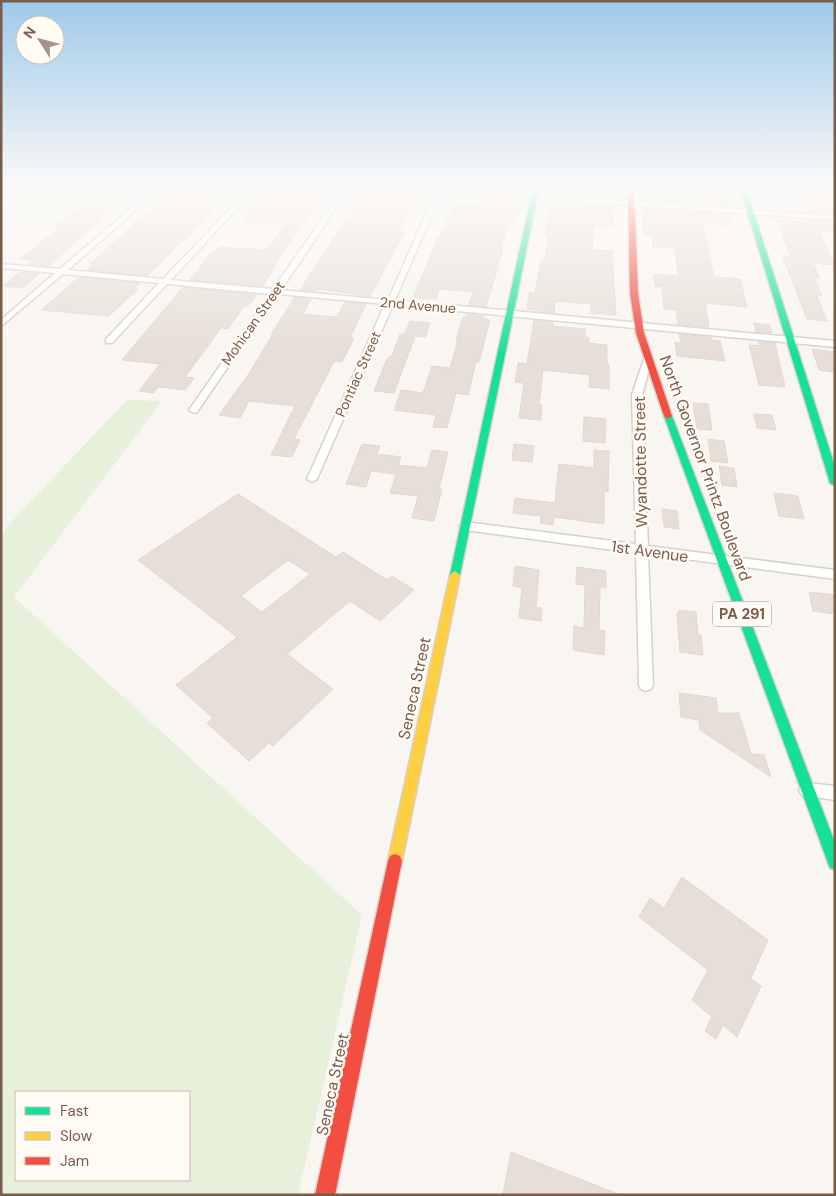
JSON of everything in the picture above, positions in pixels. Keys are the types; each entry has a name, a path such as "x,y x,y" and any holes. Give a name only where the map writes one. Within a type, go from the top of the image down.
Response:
{"main road":[{"name":"Seneca Street","path":"325,1195 524,244"},
{"name":"North Governor Printz Boulevard","path":"632,244 633,285 639,326 648,359 835,863"},
{"path":"761,244 835,483"}],"street":[{"path":"1,324 94,244"},
{"path":"109,341 201,244"},
{"name":"Mohican Street","path":"194,410 308,244"},
{"name":"Pontiac Street","path":"312,479 416,244"},
{"name":"2nd Avenue","path":"1,266 835,344"},
{"name":"Wyandotte Street","path":"646,685 637,395 648,359"},
{"name":"1st Avenue","path":"465,526 835,575"},
{"path":"807,790 835,793"}],"green space":[{"path":"127,400 162,401 14,597 362,915 298,1195 1,1195 1,533"}],"building":[{"path":"39,244 74,244 49,266 29,264 34,260 20,259"},
{"path":"112,244 179,244 148,276 87,270 93,265 90,264"},
{"path":"271,244 289,244 274,265 276,265 263,286 190,280 212,252 215,252 220,247 266,250"},
{"path":"330,244 399,244 370,296 317,289 316,291 300,290"},
{"path":"435,244 502,244 501,249 503,249 486,307 469,305 473,292 439,289 436,299 413,298"},
{"path":"547,244 592,244 592,250 612,251 616,315 591,313 591,304 555,301 554,313 527,309 529,293 535,293 541,260 545,260"},
{"path":"653,244 707,244 714,277 740,279 747,307 705,303 709,327 678,325 676,310 664,309 662,287 655,286 654,274 678,276 675,248 653,247"},
{"path":"786,244 825,244 834,265 813,263 820,278 814,278 822,296 817,296 827,321 807,319 783,257 791,257"},
{"path":"20,272 40,273 23,288 3,286"},
{"path":"79,277 140,283 134,289 138,289 109,316 41,310"},
{"path":"183,287 257,295 248,306 244,306 228,329 221,328 185,377 194,378 185,390 158,387 154,393 139,391 160,364 122,360"},
{"path":"295,297 311,299 303,314 337,317 345,302 366,304 350,338 354,338 342,362 334,361 294,439 300,440 292,457 271,455 295,406 249,401 240,418 219,415 248,375"},
{"path":"466,314 484,316 483,319 490,320 479,362 476,362 468,395 456,393 447,428 433,427 436,415 394,410 401,390 423,393 432,366 450,368 458,340 456,340 463,317"},
{"path":"534,320 553,322 553,326 585,329 585,337 589,338 588,343 607,345 609,389 589,387 590,375 543,370 539,405 542,405 541,420 519,418 524,383 515,382 518,363 527,364"},
{"path":"410,321 430,323 425,337 415,336 394,393 374,391 386,361 392,356 400,334 404,335"},
{"path":"754,323 770,325 772,333 756,332"},
{"path":"679,334 711,337 711,340 720,341 725,361 677,356 675,342 681,343"},
{"path":"758,342 775,343 785,387 759,385 749,345 760,346"},
{"path":"812,349 835,352 835,372 819,370"},
{"path":"693,403 708,404 712,430 697,429"},
{"path":"754,414 772,415 776,430 757,428"},
{"path":"584,417 606,419 605,443 583,441"},
{"path":"708,439 724,441 728,463 711,461"},
{"path":"362,444 380,446 377,454 401,457 395,474 371,471 366,487 346,484"},
{"path":"514,444 534,446 532,462 512,460"},
{"path":"432,450 448,452 434,521 412,518 418,496 390,493 399,465 427,468"},
{"path":"594,450 609,451 608,492 604,491 604,524 554,517 553,525 540,523 541,516 513,513 515,498 555,503 559,464 594,468"},
{"path":"719,466 734,468 737,487 722,485"},
{"path":"774,493 798,496 804,519 779,516"},
{"path":"238,494 336,557 343,552 387,580 392,576 414,590 380,621 350,601 287,654 333,689 273,746 269,743 249,761 207,723 213,718 176,685 237,637 138,560","holes":["288,560 310,574 262,612 241,596"]},
{"path":"662,509 677,511 679,529 664,527"},
{"path":"515,566 539,570 536,607 542,608 541,621 519,618 522,588 513,586"},
{"path":"577,567 606,571 606,588 600,587 599,630 605,631 604,655 573,650 574,626 584,628 585,585 576,584"},
{"path":"809,592 835,595 835,614 813,611"},
{"path":"679,610 696,612 698,635 701,635 703,655 680,652 677,613 679,613"},
{"path":"679,693 716,698 718,713 739,713 751,754 764,755 771,777 700,730 699,720 681,717"},
{"path":"682,877 768,940 751,978 761,986 737,1037 723,1025 716,1039 705,1031 712,1017 692,1000 708,970 639,917 650,898 664,908"},
{"path":"511,1152 618,1194 618,1195 503,1195"}],"traffic: fast":[{"path":"455,575 524,244"},
{"path":"760,244 835,483"},
{"path":"668,416 835,863"}],"traffic: slow":[{"path":"395,861 455,575"}],"traffic: jam":[{"path":"633,244 634,293 640,333 668,416"},
{"path":"325,1195 395,861"}]}
